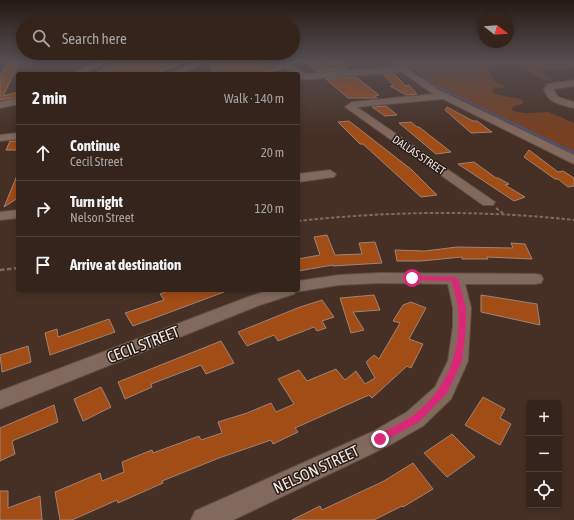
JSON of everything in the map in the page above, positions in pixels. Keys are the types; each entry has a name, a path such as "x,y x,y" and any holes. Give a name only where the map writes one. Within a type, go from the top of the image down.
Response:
{"street":[{"path":"426,85 443,96 574,160"},
{"path":"554,85 548,90 550,96 574,105"},
{"name":"DALLAS STREET","path":"443,96 366,103 352,105 350,107 488,202"},
{"path":"0,105 16,101"},
{"path":"0,138 16,136"},
{"path":"300,178 330,174"},
{"path":"0,216 16,214"},
{"path":"300,287 332,281 366,278 535,279"},
{"name":"NELSON STREET","path":"204,520 380,439 415,419 443,393 458,361 462,326 462,308 454,279"},
{"name":"CECIL STREET","path":"0,400 254,301 282,292"}],"path":[{"path":"300,221 366,214 437,213 510,215 574,220"},
{"path":"0,270 16,268"}],"shaded area":[{"path":"433,85 504,85 505,86 504,88 493,87 492,91 495,94 521,99 524,103 512,107 513,111 525,113 549,112 574,123 574,154"}],"building":[{"path":"0,85 8,85 3,96 16,93 16,97 0,100"},
{"path":"333,85 367,85 379,95 375,96 377,98 348,98"},
{"path":"409,85 417,94 406,95 390,86"},
{"path":"386,106 397,115 385,116 372,107"},
{"path":"447,107 473,121 477,121 492,132 471,133 445,110"},
{"path":"349,121 412,170 437,195 421,197 363,144 360,144 338,122"},
{"path":"411,122 451,152 436,154 399,123"},
{"path":"10,141 16,141 16,150 6,150"},
{"path":"529,150 558,172 563,171 574,178 574,186 568,187 524,157"},
{"path":"474,162 496,178 509,184 505,185 525,197 514,201 458,164"},
{"path":"16,178 16,199 4,207"},
{"path":"327,235 335,255 362,254 359,243 375,242 382,263 333,265 300,271 300,259 320,255 314,237"},
{"path":"511,243 525,244 532,259 487,257 488,259 462,259 462,257 421,261 397,261 395,250 425,251 457,247 513,248"},
{"path":"166,292 224,292 133,326 125,313 164,300 160,294"},
{"path":"374,295 380,310 353,312 364,330 351,333 340,298"},
{"path":"481,295 537,304 540,325 481,312"},
{"path":"322,300 334,317 322,321 326,328 317,331 314,327 278,341 274,335 247,346 238,332 300,307"},
{"path":"411,302 426,308 409,339 423,344 411,368 407,366 372,398 369,395 295,428 298,432 273,444 271,440 219,458 162,481 163,483 118,503 117,500 72,520 60,520 55,492 100,473 102,481 124,472 122,462 152,450 153,453 199,436 201,440 222,433 218,422 247,413 271,403 276,412 294,404 278,379 299,370 307,381 336,369 345,380 356,371 365,384 375,378 366,362 374,355 379,359 400,323 393,321 403,305"},
{"path":"109,319 115,332 50,355 45,333 57,329 58,337"},
{"path":"221,341 234,363 206,374 201,365 151,384 152,387 125,399 118,382"},
{"path":"28,346 31,362 2,372 0,355"},
{"path":"101,387 111,407 83,421 74,399"},
{"path":"483,397 505,409 500,418 511,424 500,445 465,425"},
{"path":"54,405 58,422 12,441 15,454 0,461 0,428"},
{"path":"452,434 475,457 447,477 424,453"},
{"path":"413,463 433,489 403,507 402,506 374,520 292,520 320,506 322,510 384,481"},
{"path":"0,491 8,491 8,508 40,496 42,520 0,520"}],"waterway":[{"path":"435,85 494,114"},
{"path":"492,113 574,153"}],"route":[{"path":"380,439 415,419 443,393 458,361 462,326 462,308 454,279 412,278"}]}
